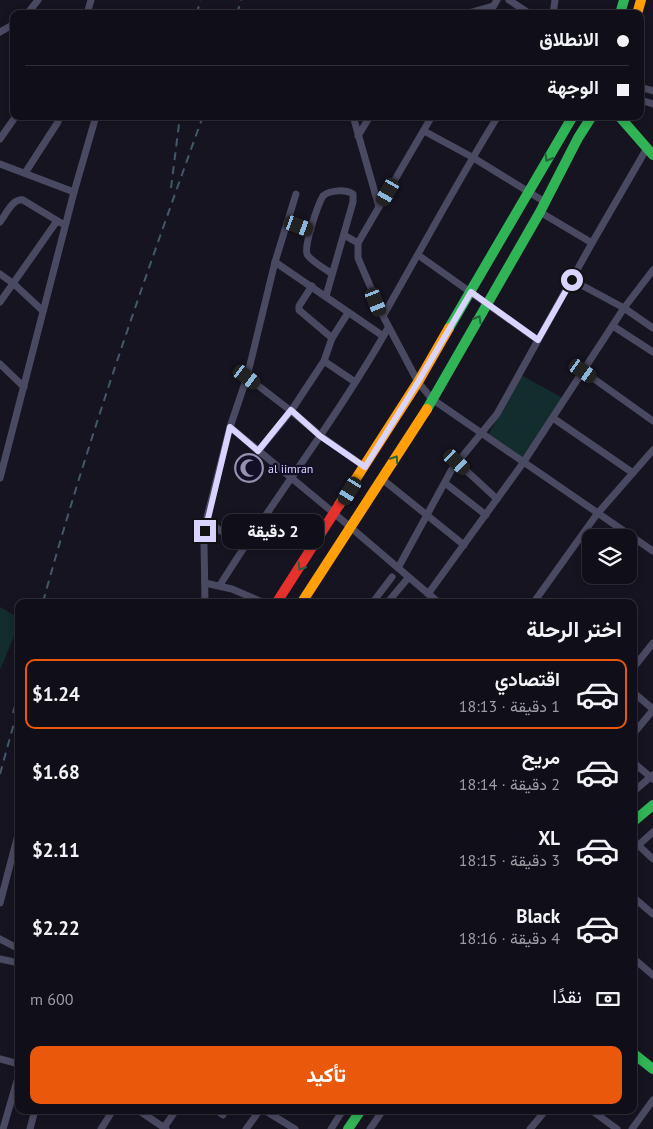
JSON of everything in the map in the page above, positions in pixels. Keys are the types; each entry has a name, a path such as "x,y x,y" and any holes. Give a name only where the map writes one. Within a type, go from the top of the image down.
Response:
{"main road":[{"path":"280,599 418,382 571,120"},
{"path":"304,599 432,399 546,202 578,138 589,120"},
{"path":"623,120 650,151"},
{"path":"637,818 653,805"},
{"path":"637,1056 653,1069"},
{"path":"637,1066 653,1079"},
{"path":"348,1129 358,1114"}],"street":[{"path":"30,10 38,0"},
{"path":"509,0 524,10"},
{"path":"476,10 495,3"},
{"path":"0,139 13,120"},
{"path":"0,478 74,192 95,120"},
{"path":"354,120 379,207"},
{"path":"358,136 368,120"},
{"path":"430,120 358,243 358,258 388,328 418,382 432,399 653,551"},
{"path":"382,316 472,157 495,120"},
{"path":"25,173 58,122"},
{"path":"424,130 546,202"},
{"path":"398,568 457,462 496,414 592,244 650,151"},
{"path":"0,164 74,192"},
{"path":"326,296 354,197 349,191 333,192 323,196 311,230 307,253 332,274"},
{"path":"205,599 204,543 206,520 230,427 247,377 275,262 296,194"},
{"path":"0,222 15,201 19,199 57,222 66,225"},
{"path":"540,212 592,244"},
{"path":"0,302 57,222"},
{"path":"287,222 311,230"},
{"path":"344,235 358,243"},
{"path":"418,255 538,340"},
{"path":"275,262 383,336"},
{"path":"428,594 523,463 624,308 653,270"},
{"path":"0,274 14,284 43,311"},
{"path":"572,280 624,308 653,328"},
{"path":"312,286 299,306 299,310 332,338"},
{"path":"258,451 291,410 324,361 332,338 348,312"},
{"path":"613,326 653,352"},
{"path":"220,585 244,546 320,436 388,328"},
{"path":"324,361 355,382"},
{"path":"0,364 24,387"},
{"path":"583,371 653,421"},
{"path":"247,377 291,410 320,436 365,467"},
{"path":"553,418 633,473"},
{"path":"230,427 434,599"},
{"path":"536,599 597,514 653,450"},
{"path":"457,462 497,499"},
{"path":"382,479 464,545"},
{"path":"445,482 486,515"},
{"path":"206,520 244,546"},
{"path":"376,599 392,577"},
{"path":"390,599 408,578"},
{"path":"205,583 220,585 255,599"},
{"path":"637,663 653,643"},
{"path":"637,696 653,710 637,729"},
{"path":"637,765 652,777 637,789"},
{"path":"637,846 653,832"},
{"path":"637,848 653,859"},
{"path":"0,903 15,855"},
{"path":"637,901 653,914"},
{"path":"0,939 15,947"},
{"path":"0,959 15,962"},
{"path":"637,961 653,974"},
{"path":"0,1059 15,1063"},
{"path":"3,1129 15,1088"},
{"path":"632,1129 653,1100"},
{"path":"30,1129 35,1114"},
{"path":"101,1129 110,1114"},
{"path":"143,1114 164,1129 173,1114"},
{"path":"246,1129 257,1114"},
{"path":"271,1114 295,1129"},
{"path":"331,1129 341,1114"},
{"path":"370,1129 380,1114"},
{"path":"530,1129 543,1114"},
{"path":"596,1114 617,1129"}],"green space":[{"path":"521,375 563,398 521,461 488,435"},
{"path":"0,607 15,616 15,634 0,670"}],"railway":[{"path":"198,10 200,0"},
{"path":"238,10 241,0"},
{"path":"171,188 180,120"},
{"path":"44,599 98,419 202,120"},
{"path":"13,713 15,706"},
{"path":"0,774 15,720"}],"traffic: fast":[{"path":"621,10 624,0"},
{"path":"449,328 571,120"},
{"path":"427,409 540,212 578,138 589,120"},
{"path":"622,120 653,155"},
{"path":"637,818 653,805"},
{"path":"637,1056 653,1069"},
{"path":"348,1129 358,1114"}],"traffic: slow":[{"path":"638,10 641,0"},
{"path":"339,505 418,382 449,328"},
{"path":"304,599 427,409"}],"traffic: jam":[{"path":"279,599 339,505"}],"place":[{"name":"al iimran","path":"249,468"}],"route":[{"path":"205,531 206,520 230,427 258,451 291,410 320,436 365,467 471,292 538,340 572,280"}]}
